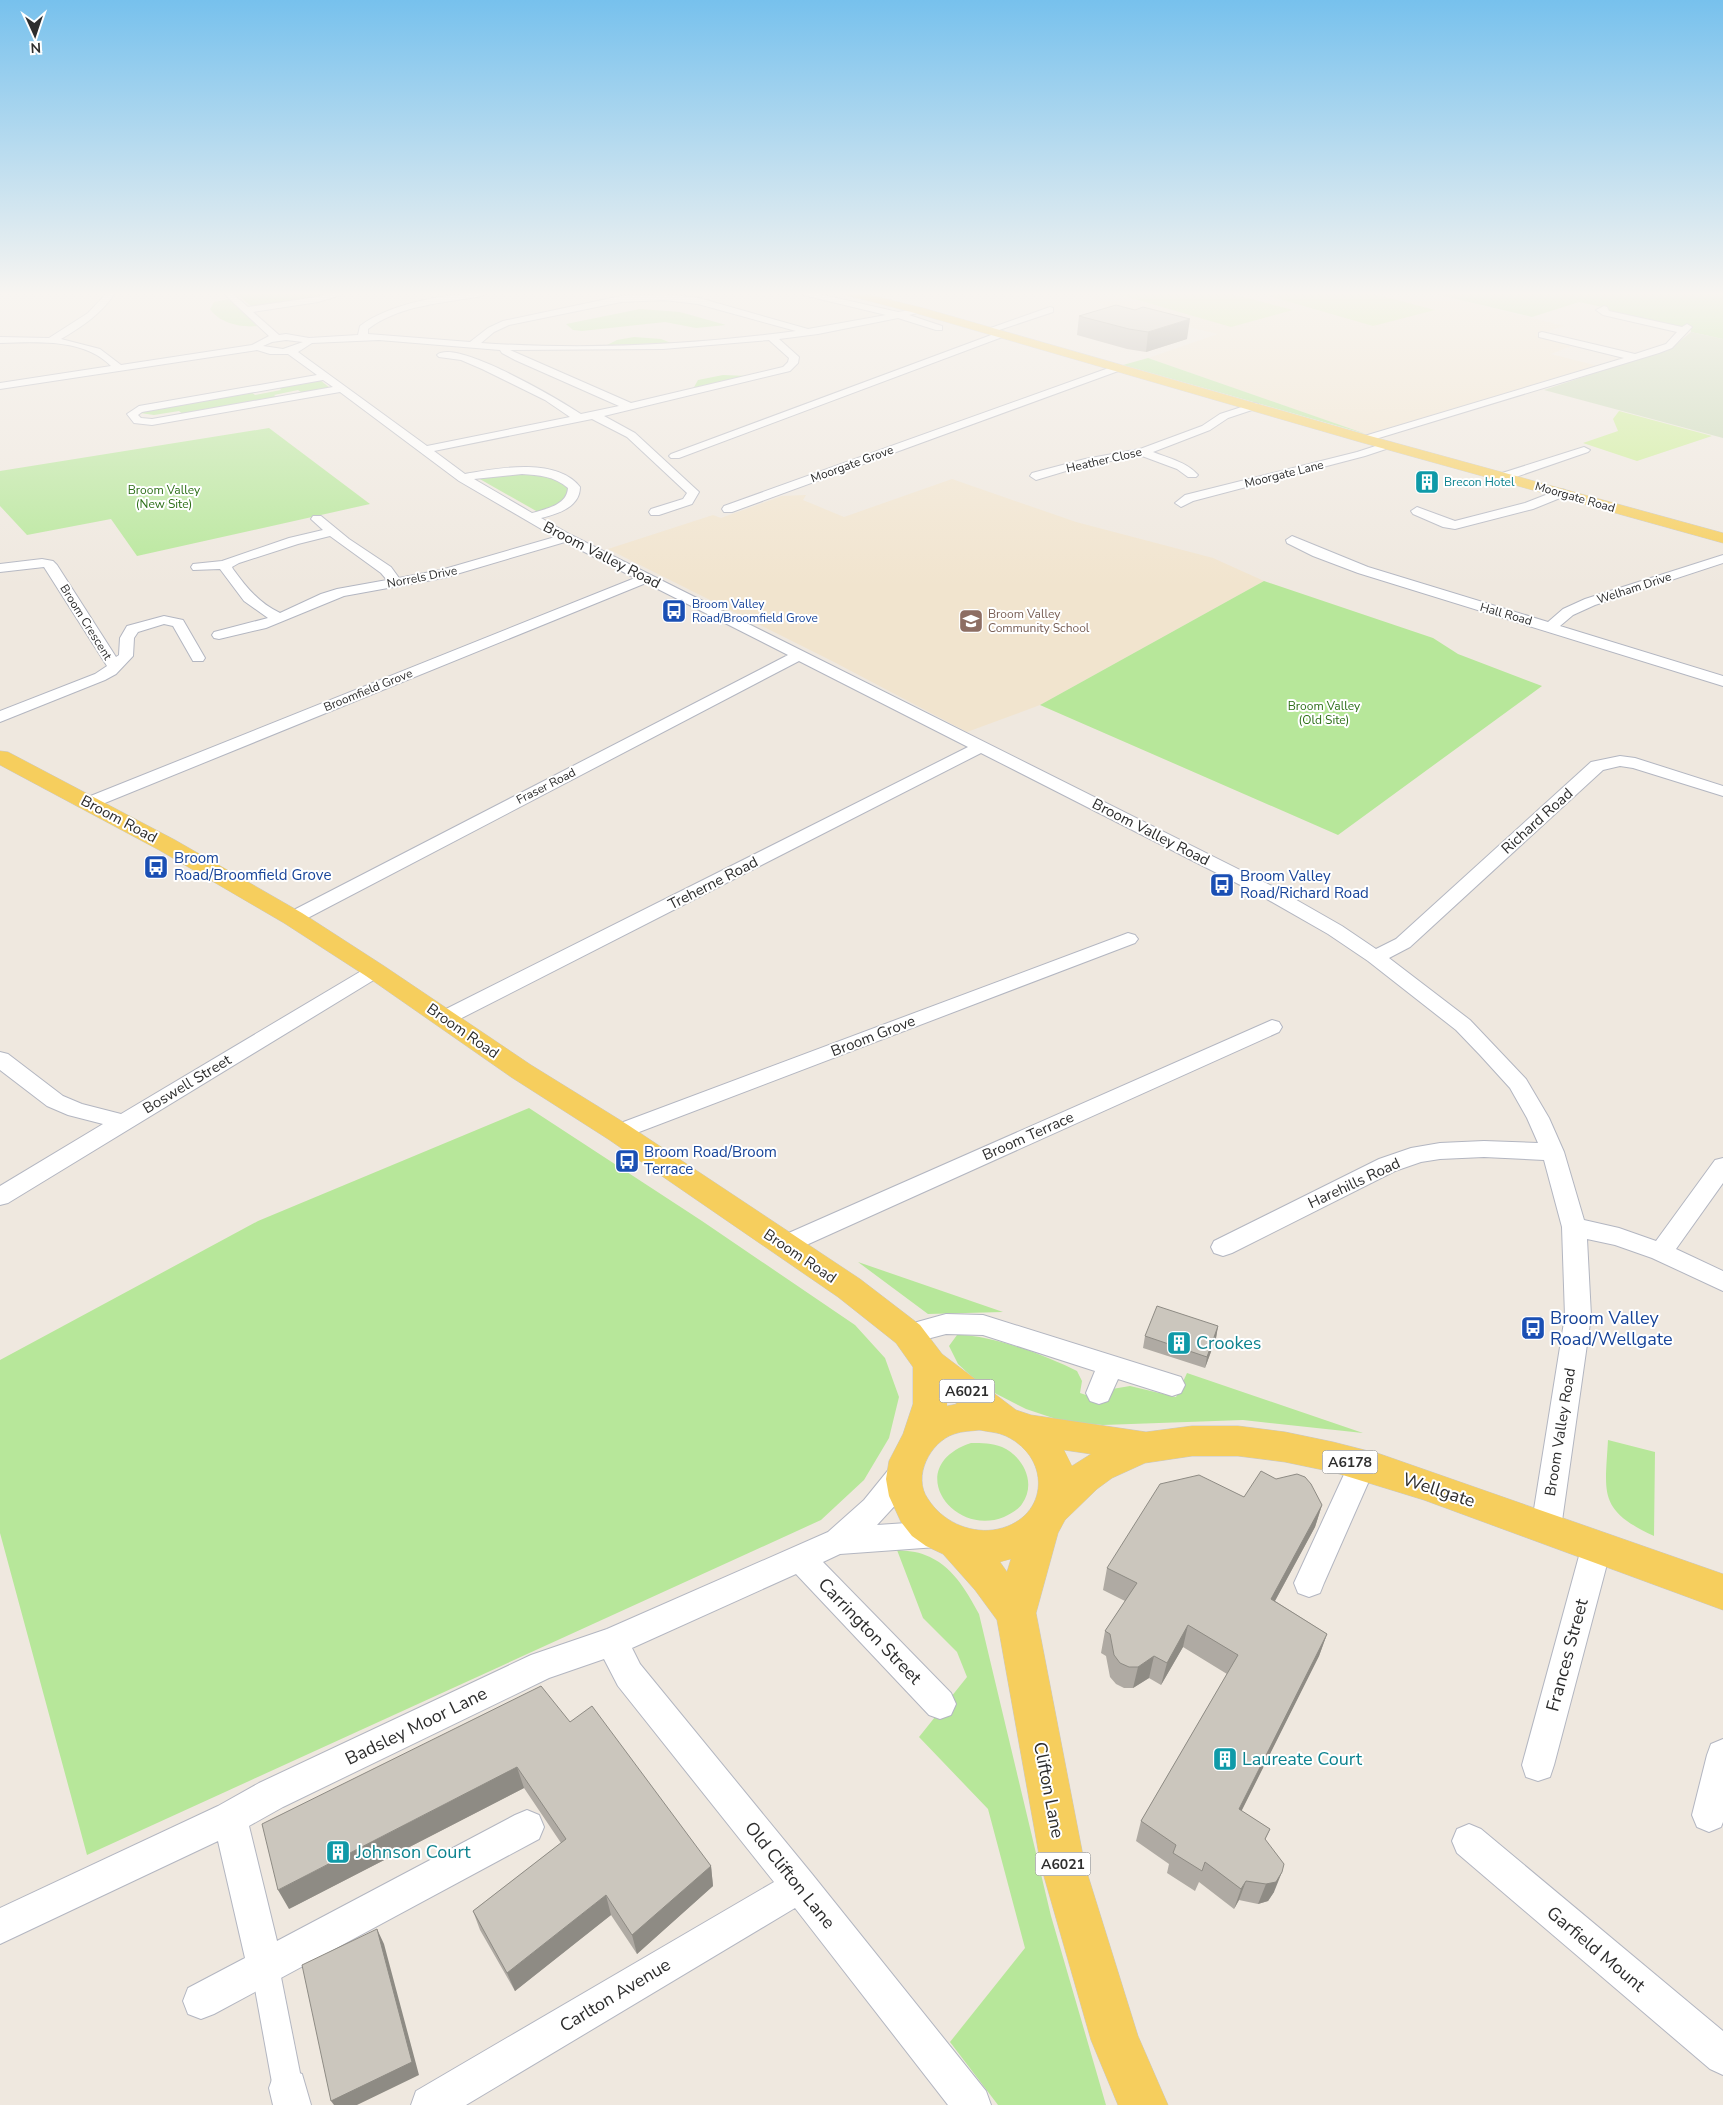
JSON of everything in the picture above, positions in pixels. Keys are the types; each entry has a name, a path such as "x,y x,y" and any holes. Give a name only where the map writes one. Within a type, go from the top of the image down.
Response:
{"main road":[{"name":"Moorgate Road","path":"1201,391 1723,538"},
{"name":"Broom Road","path":"0,757 89,802 167,845 293,918 375,970 544,1086 618,1132 849,1288 908,1334 930,1364 1013,1424"},
{"name":"A6021","path":"930,1364 930,1404 912,1455 905,1488 911,1505 922,1521 947,1538"},
{"name":"A6021","path":"912,1455 936,1426 956,1418 980,1416 1013,1424 1043,1444 1054,1464 1058,1486 1047,1517"},
{"name":"Wellgate","path":"1013,1424 1145,1447"},
{"name":"Wellgate","path":"1047,1517 1090,1472 1145,1447 1184,1441 1238,1441 1294,1447 1362,1465 1460,1497 1723,1592"},
{"path":"947,1538 979,1547 1003,1546 1024,1538 1047,1517"},
{"name":"Clifton Lane","path":"1047,1517 1028,1566 1016,1613 1063,1866 1115,2040 1143,2105"},
{"name":"Clifton Lane","path":"947,1538 989,1578 1016,1613"}],"street":[{"path":"242,391 140,409 132,414 138,421 152,422 328,391"},
{"name":"Broom Valley Road","path":"344,391 422,450 463,478 529,518 1266,890 1335,930 1375,957 1463,1026 1518,1084 1538,1118 1553,1152 1574,1228 1578,1316 1546,1528"},
{"path":"535,391 549,398 579,418"},
{"path":"595,391 629,406"},
{"path":"422,450 594,415 692,391"},
{"path":"674,456 842,391"},
{"name":"Moorgate Grove","path":"728,509 1053,391"},
{"path":"1365,438 1525,391"},
{"name":"Heather Close","path":"1036,476 1085,462 1143,452 1163,442 1206,428 1224,416 1254,406"},
{"path":"594,415 631,435 693,492 688,501 655,512"},
{"name":"Moorgate Lane","path":"1182,503 1188,498 1361,454 1388,445"},
{"path":"1503,477 1584,450"},
{"path":"1143,452 1181,467 1192,475"},
{"path":"1058,470 1072,477"},
{"name":"Broom Valley Road","path":"463,478 491,472 530,471 559,477 571,483 574,487 574,496 570,501 556,509 529,518"},
{"path":"1418,511 1447,524 1455,525 1529,506 1560,493"},
{"path":"317,519 332,532 386,570 396,583"},
{"path":"198,566 225,566 234,560 283,544 332,532"},
{"name":"Norrels Drive","path":"219,635 253,628 326,597 461,570 566,538"},
{"name":"Hall Road","path":"1292,540 1318,554 1354,567 1723,681"},
{"name":"Welham Drive","path":"1550,628 1568,612 1590,602 1723,559"},
{"name":"Broom Crescent","path":"0,568 48,564 114,666 111,671 100,677 0,717"},
{"path":"225,566 250,601 257,607 280,618"},
{"name":"Broomfield Grove","path":"89,802 646,578"},
{"path":"114,666 126,656 127,638 132,629 164,620 178,623 198,658"},
{"name":"Fraser Road","path":"293,918 800,655"},
{"name":"Treherne Road","path":"445,1018 981,747"},
{"name":"Richard Road","path":"1375,957 1403,943 1597,766 1620,761 1635,763 1723,790"},
{"name":"Broom Grove","path":"618,1132 1128,939"},
{"name":"Boswell Street","path":"0,1197 375,970"},
{"name":"Broom Terrace","path":"784,1245 1272,1027"},
{"path":"0,1059 55,1101 76,1110 124,1122"},
{"name":"Harehills Road","path":"1223,1247 1387,1165 1419,1154 1484,1149 1553,1152"},
{"path":"1661,1252 1723,1166"},
{"path":"1574,1228 1619,1237 1661,1252 1723,1282"},
{"path":"908,1334 946,1324 983,1325 1172,1385"},
{"path":"1099,1393 1110,1365"},
{"name":"Badsley Moor Lane","path":"0,1926 230,1818 272,1795 542,1665 612,1642 838,1541 870,1515 890,1493 912,1455"},
{"path":"1309,1583 1362,1465"},
{"name":"Badsley Moor Lane","path":"838,1541 947,1538"},
{"name":"Frances Street","path":"1538,1765 1597,1545"},
{"name":"Carrington Street","path":"800,1558 940,1704"},
{"name":"Old Clifton Lane","path":"612,1642 629,1675 800,1886 972,2105"},
{"path":"1709,1816 1723,1755"},
{"path":"230,1818 266,1967 290,2097"},
{"path":"201,2001 527,1827"},
{"name":"Garfield Mount","path":"1469,1841 1723,2056"},
{"name":"Carlton Avenue","path":"430,2105 800,1886"}],"shaded area":[{"path":"1243,391 1516,391 1455,410 1366,434"},
{"name":"Broom Valley Community School","path":"952,479 1076,522 1213,558 1264,581 1040,705 967,732 834,662 608,549 713,515 721,518 782,496 806,495 803,500 844,517"}],"green space":[{"path":"249,391 255,395 275,391 292,391 274,395 278,398 184,415 179,411 154,415 140,413 142,411"},
{"path":"300,391 316,391 304,394"},
{"path":"1215,391 1243,391 1366,434"},
{"path":"1549,391 1723,391 1723,438"},
{"path":"1619,411 1712,436 1637,461 1583,443 1618,431 1613,419"},
{"name":"Broom Valley (New Site)","path":"269,428 370,504 137,556 111,519 27,535 0,506 0,471"},
{"path":"519,473 555,478 570,488 562,502 538,512 478,478"},
{"name":"Broom Valley (Old Site)","path":"1264,581 1433,638 1458,654 1542,686 1338,835 1040,705"},
{"path":"529,1108 702,1221 855,1325 885,1358 899,1397 889,1438 864,1480 821,1520 87,1855 0,1533 0,1360 258,1221"},
{"path":"858,1262 1003,1312 928,1314"},
{"path":"957,1335 1002,1342 1065,1365 1077,1371 1082,1381 1080,1393 1104,1401 1112,1389 1130,1386 1176,1397 1187,1373 1363,1433 1243,1420 1103,1425 1065,1422 1026,1409 983,1387 958,1364 949,1346"},
{"path":"1608,1440 1655,1452 1654,1536 1623,1518 1609,1499 1606,1487"},
{"path":"971,1443 991,1444 1002,1447 1010,1451 1022,1463 1028,1479 1028,1488 1022,1504 1014,1512 1004,1517 985,1521 967,1518 953,1509 942,1496 937,1482 940,1467 950,1454"},
{"path":"897,1550 922,1554 935,1559 943,1565 963,1587 979,1614 1051,1916 1106,2105 998,2105 950,2042 1025,1948 988,1809 919,1737 967,1677 957,1652 923,1618"}],"building":[{"name":"Crookes","path":"1157,1306 1218,1326 1207,1357 1145,1336"},
{"name":"Laureate Court","path":"1261,1471 1276,1479 1297,1474 1305,1477 1322,1505 1271,1599 1327,1634 1239,1809 1270,1829 1265,1839 1284,1864 1282,1872 1276,1882 1266,1884 1246,1881 1241,1889 1205,1862 1202,1871 1173,1853 1176,1845 1141,1821 1238,1655 1188,1625 1167,1663 1154,1656 1138,1667 1129,1667 1120,1663 1114,1655 1110,1634 1105,1631 1137,1583 1107,1568 1160,1484 1199,1475 1244,1497"},
{"name":"Johnson Court","path":"541,1686 570,1722 592,1706 711,1866 632,1935 606,1895 507,1973 473,1911 566,1839 517,1767 278,1890 262,1824"},
{"path":"377,1929 412,2062 331,2101 302,1965"}],"place":[{"name":"Brecon Hotel","path":"1427,482"},
{"name":"Broom Valley Road/Broomfield Grove","path":"674,611"},
{"name":"Broom Valley Community School","path":"971,621"},
{"name":"Broom Road/Broomfield Grove","path":"156,867"},
{"name":"Broom Valley Road/Richard Road","path":"1222,885"},
{"name":"Broom Road/Broom Terrace","path":"627,1161"},
{"name":"Broom Valley Road/Wellgate","path":"1533,1328"},
{"name":"Crookes","path":"1179,1343"},
{"name":"Laureate Court","path":"1225,1759"},
{"name":"Johnson Court","path":"338,1852"}]}
